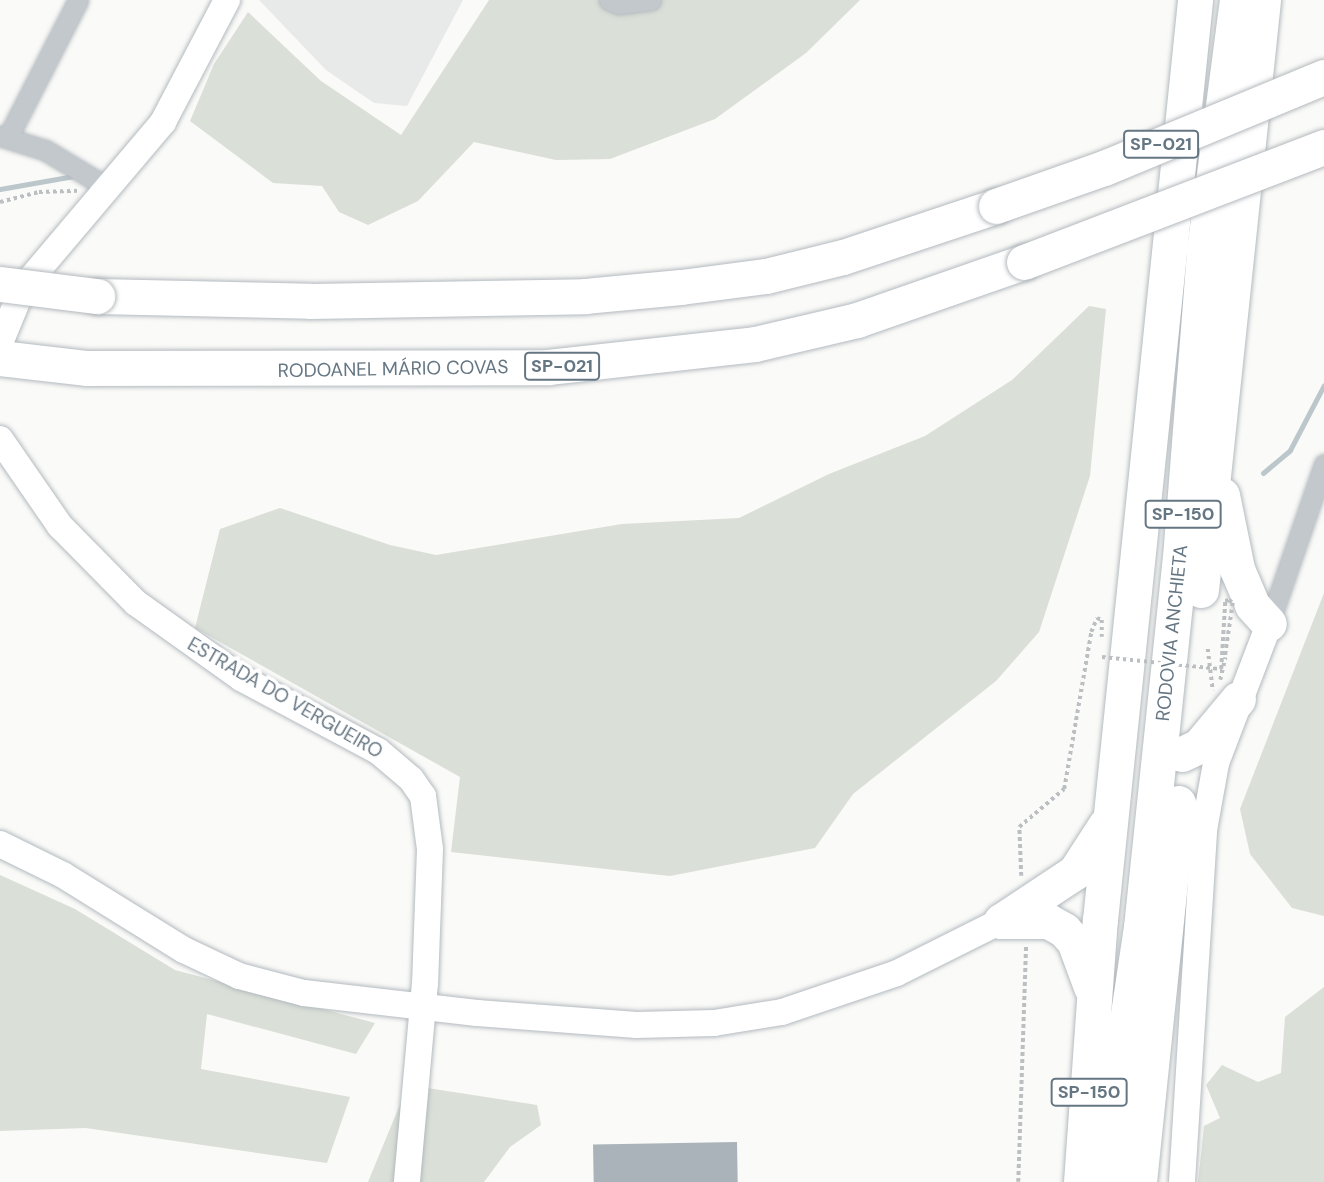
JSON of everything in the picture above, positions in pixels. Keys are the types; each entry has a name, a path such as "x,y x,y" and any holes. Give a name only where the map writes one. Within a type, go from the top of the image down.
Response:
{"highway":[{"name":"SP-150","path":"1081,1182 1097,1003 1100,920 1195,0"},
{"name":"RODOVIA ANCHIETA","path":"1113,1182 1126,1027 1141,927 1180,557 1204,250 1237,0"},
{"name":"RODOVIA ANCHIETA","path":"1139,1182 1199,754 1218,428 1263,0"},
{"name":"SP-021","path":"0,284 97,296 310,301 586,296 766,276 843,257 1104,168 1324,77"},
{"name":"RODOANEL MÁRIO COVAS","path":"0,358 87,368 456,369 548,367 671,356 755,344 857,320 1024,262 1324,147"},
{"path":"1218,428 1222,493 1237,569 1252,605 1269,624"},
{"path":"1199,754 1222,701"},
{"path":"1120,716 1127,782 1120,989 1126,1027"},
{"path":"1001,921 1075,872 1097,841 1111,811"},
{"path":"1001,921 1048,921 1065,930 1074,941 1097,1003"}],"street":[{"path":"78,0 4,136 45,150 107,193"},
{"path":"0,343 33,276 107,193 163,122 227,0"},
{"path":"609,0 619,4 651,0"},
{"name":"ESTRADA DO VERGUEIRO","path":"0,439 60,526 136,603 241,678 345,732 411,779 429,818 421,1004 407,1182"},
{"path":"1222,701 1269,624 1324,464"},
{"path":"1182,1182 1204,830 1199,754"},
{"path":"0,844 63,875 184,950 239,976 304,993 637,1025 714,1023 782,1012 897,973 1001,921"}],"path":[{"path":"0,201 64,190 107,193"},
{"path":"1021,878 1018,827 1065,789 1091,632 1097,618 1102,620 1102,657 1221,669 1225,600 1229,600 1233,603 1222,701"},
{"path":"1208,649 1222,701"},
{"path":"1001,921 1021,928 1026,939 1018,1182"}],"shaded area":[{"path":"259,0 463,0 407,106 374,103 326,70"},
{"path":"489,0 860,0 806,53 715,119 610,159 556,160 474,142 418,201 368,225 339,212 322,186 273,183 190,121 214,64 248,12 321,81 401,135"},
{"path":"1089,306 1106,309 1090,476 1039,632 996,681 853,794 815,848 670,876 451,852 460,777 195,628 220,529 280,508 390,545 436,555 622,524 739,518 829,474 925,436 1012,380"},
{"path":"1324,593 1324,916 1292,908 1250,854 1240,809"},
{"path":"0,875 75,909 175,970 375,1023 356,1054 207,1014 201,1069 350,1097 327,1163 86,1128 0,1131"},
{"path":"1324,987 1324,1182 1198,1182 1204,1126 1220,1118 1206,1085 1222,1065 1258,1082 1281,1073 1285,1017"},
{"path":"408,1085 537,1105 541,1125 510,1147 484,1182 368,1182"}],"building":[{"path":"737,1142 738,1182 594,1182 593,1145"}],"waterway":[{"path":"0,189 74,176"},
{"path":"1263,473 1290,450 1324,385"}]}
